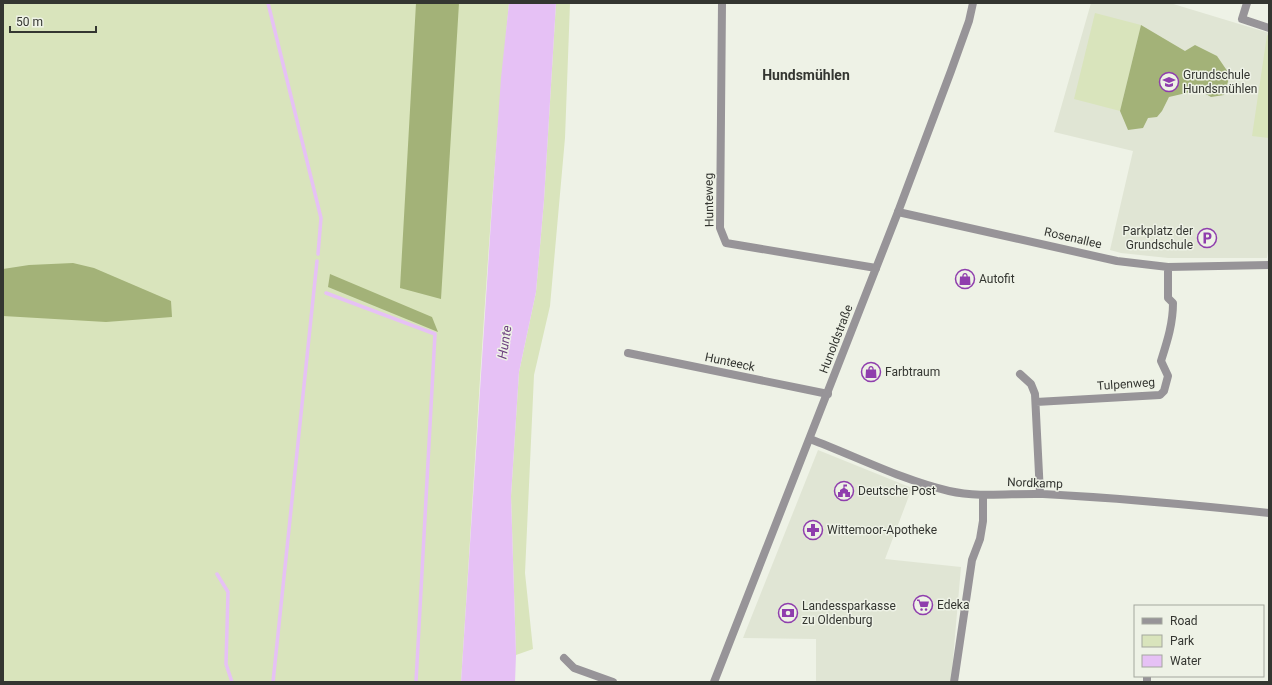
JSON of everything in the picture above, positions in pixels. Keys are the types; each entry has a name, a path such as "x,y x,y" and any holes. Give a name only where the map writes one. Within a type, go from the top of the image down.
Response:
{"street":[{"name":"Hunteweg","path":"722,3 720,228 726,243 876,268"},
{"name":"Hunoldstraße","path":"714,682 898,212 969,21 973,3"},
{"path":"1247,3 1242,19 1269,28"},
{"name":"Rosenallee","path":"898,212 1117,261 1168,266 1269,265"},
{"name":"Tulpenweg","path":"1036,402 1160,395 1164,391 1168,376 1161,361 1168,340 1173,316 1173,303 1168,298 1168,266"},
{"name":"Hunteeck","path":"628,354 828,394"},
{"path":"1020,374 1031,384 1035,394 1040,494"},
{"name":"Nordkamp","path":"810,439 918,482 950,491 983,495 1040,494 1171,503 1269,513"},
{"path":"954,682 972,560 980,539 982,527 983,495"},
{"path":"564,658 574,668 613,682"}],"shaded area":[{"name":"Grundschule Hundsmühlen","path":"1091,3 1170,3 1269,33 1269,244 1267,258 1168,258 1121,253 1110,250 1133,151 1054,132"},
{"path":"818,450 912,488 885,559 961,567 951,682 816,682 816,639 743,638"}],"green space":[{"path":"3,3 509,3 494,173 482,342 461,682 3,682"},
{"path":"416,3 459,3 441,299 400,288"},
{"path":"556,3 570,3 565,138 550,306 534,375 525,573 533,649 516,655 511,496 519,372 536,292 544,200"},
{"path":"1095,13 1141,25 1120,111 1074,99"},
{"path":"1141,25 1185,51 1195,45 1217,56 1230,75 1224,95 1211,97 1199,90 1169,97 1162,111 1157,117 1148,118 1143,128 1128,130 1120,111"},
{"path":"1267,35 1269,36 1269,138 1252,136"},
{"path":"73,263 94,268 171,301 172,317 106,322 3,316 3,269 29,265"},
{"path":"330,274 432,317 438,332 328,287"}],"water":[{"name":"Hunte","path":"509,3 556,3 544,200 536,292 519,372 511,496 516,655 515,682 461,682 501,78"}],"waterway":[{"path":"268,3 321,218 318,254"},
{"path":"273,682 317,261"},
{"path":"326,293 435,334 416,682"},
{"path":"217,574 228,592 226,664 232,682"}],"place":[{"name":"Grundschule Hundsmühlen","path":"1169,82"},
{"name":"Parkplatz der Grundschule","path":"1207,238"},
{"name":"Autofit","path":"965,279"},
{"name":"Farbtraum","path":"871,372"},
{"name":"Deutsche Post","path":"844,491"},
{"name":"Wittemoor-Apotheke","path":"813,530"},
{"name":"Edeka","path":"923,605"},
{"name":"Landessparkasse zu Oldenburg","path":"788,613"}],"district":[{"name":"Hundsmühlen","path":"806,75"}]}
